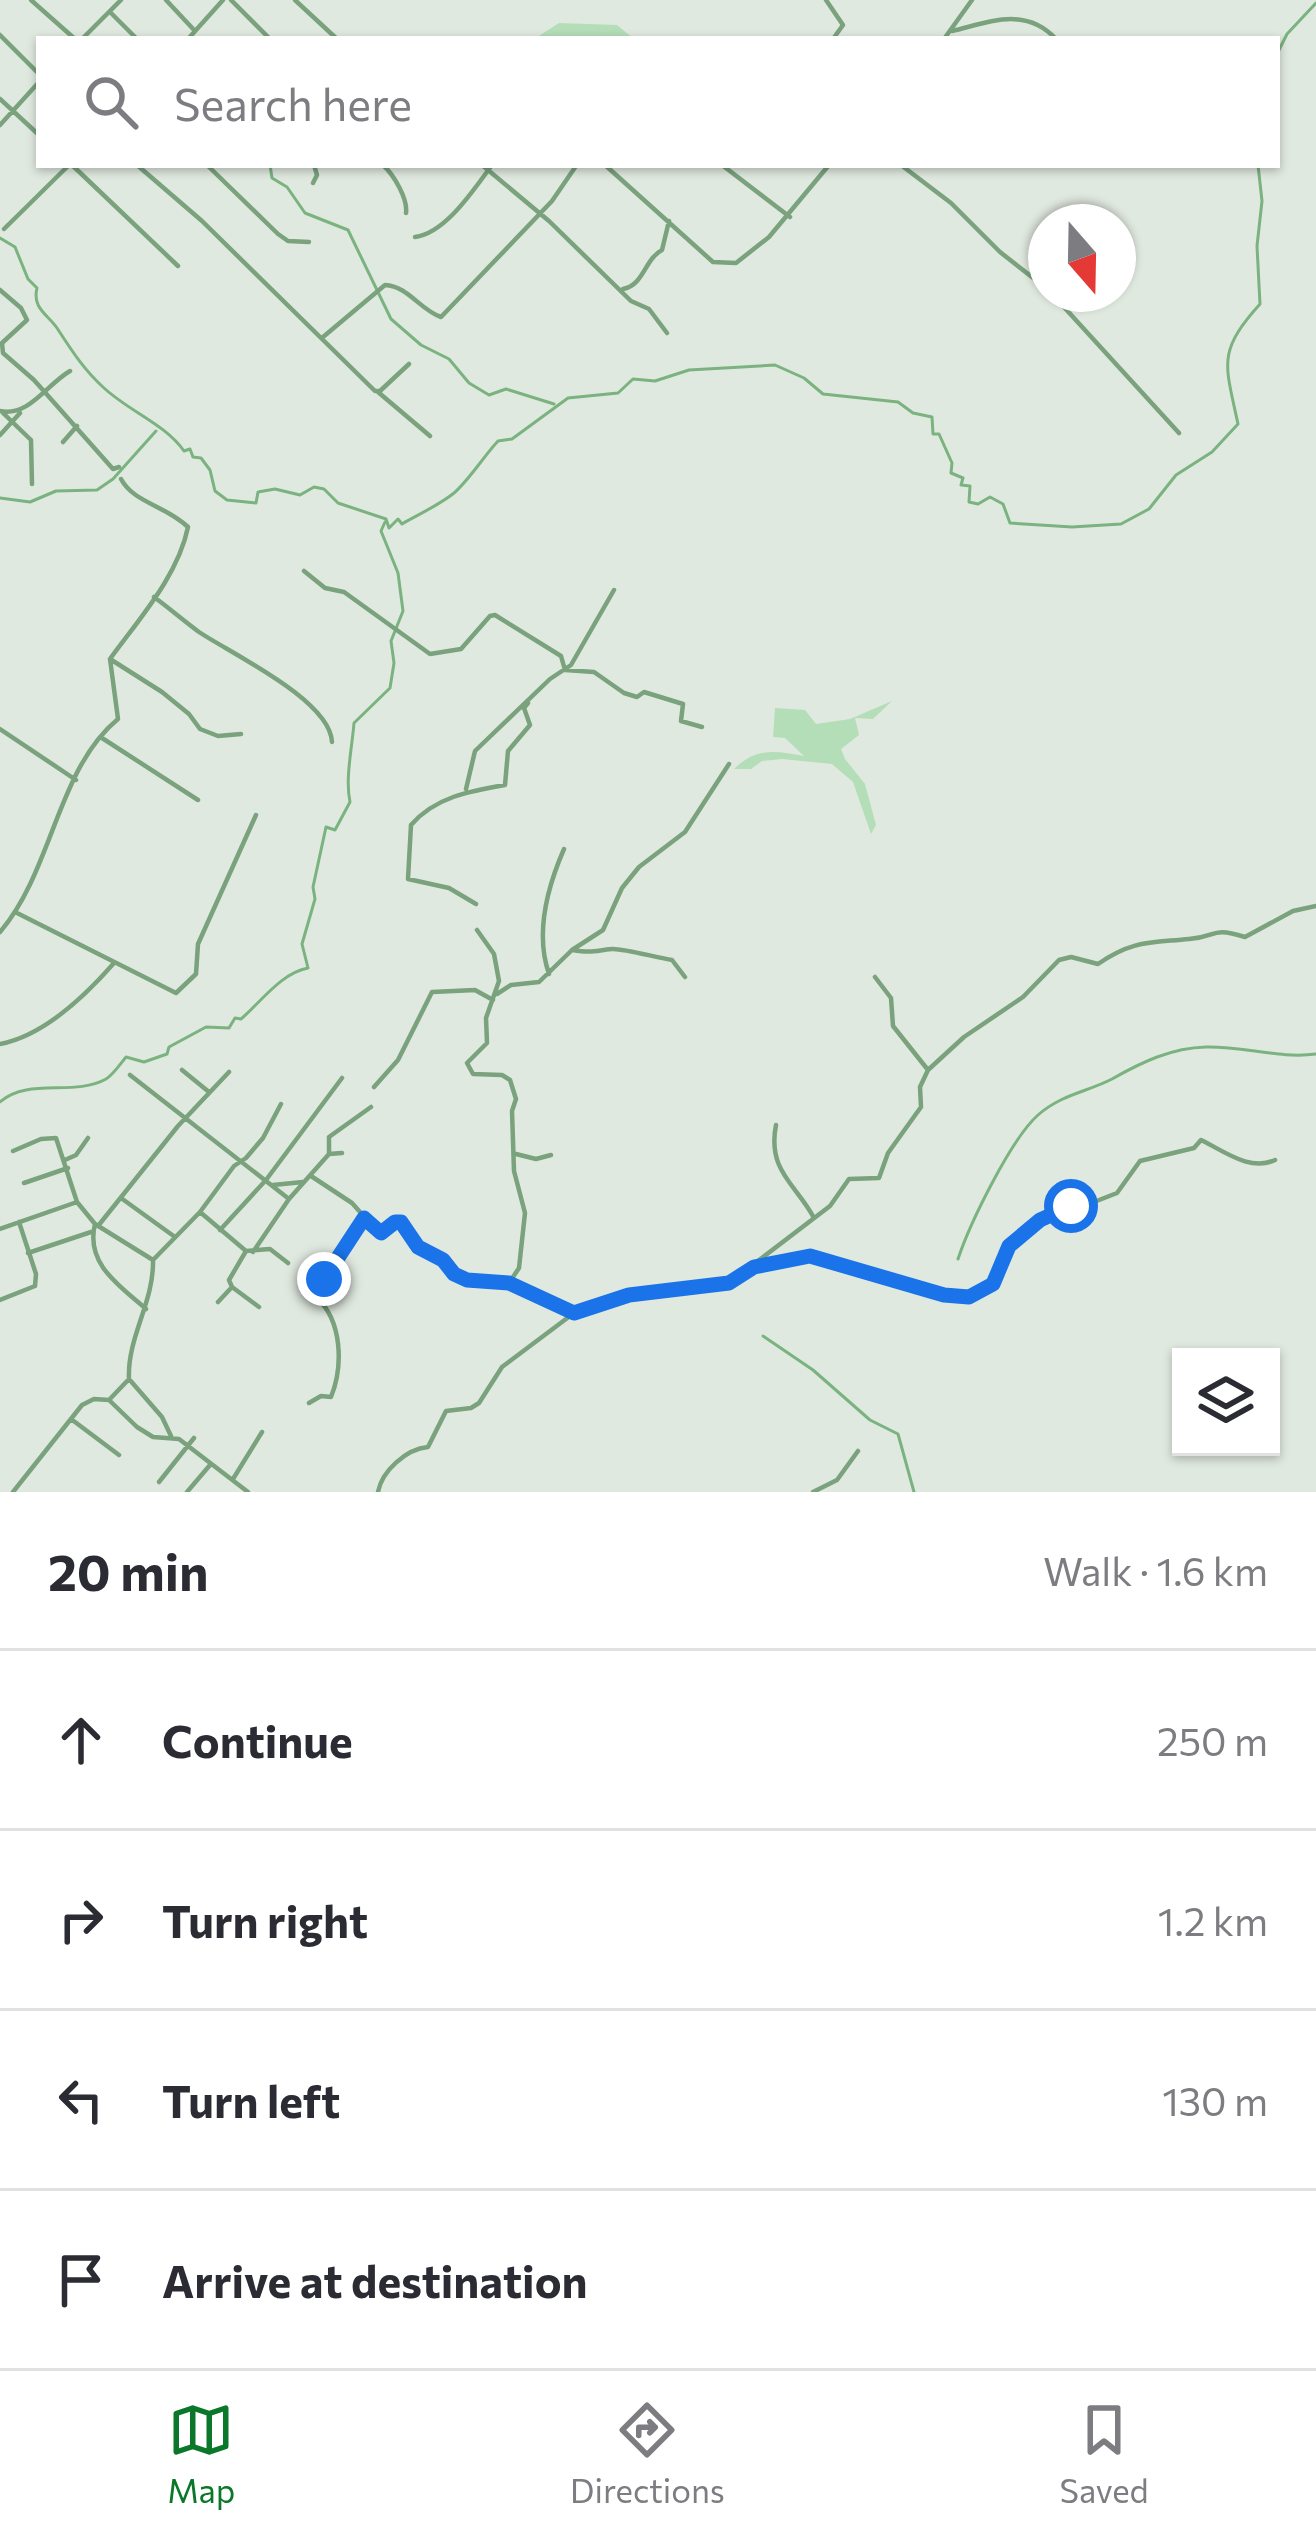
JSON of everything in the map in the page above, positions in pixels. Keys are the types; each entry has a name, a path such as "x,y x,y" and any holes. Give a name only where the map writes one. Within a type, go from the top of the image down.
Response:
{"street":[{"path":"31,0 74,36"},
{"path":"81,36 121,0"},
{"path":"166,0 196,31"},
{"path":"191,36 227,0 267,36"},
{"path":"295,0 335,36"},
{"path":"826,0 842,19 836,36"},
{"path":"947,36 972,0"},
{"path":"110,11 134,36"},
{"path":"952,32 1007,16 1046,28 1053,36"},
{"path":"0,35 36,71"},
{"path":"0,124 36,85"},
{"path":"0,99 36,132"},
{"path":"4,229 67,168"},
{"path":"73,168 178,266"},
{"path":"140,168 430,436"},
{"path":"210,168 278,235 288,241 309,242"},
{"path":"313,182 315,168"},
{"path":"386,168 407,205 406,213"},
{"path":"415,237 428,236 487,168"},
{"path":"489,168 632,301 649,309 667,333"},
{"path":"323,337 385,285 398,286 429,313 441,317 552,201 576,168"},
{"path":"608,168 713,262 725,264 736,263 790,217 809,185 826,168"},
{"path":"726,168 790,217"},
{"path":"905,168 950,202 1028,274"},
{"path":"623,289 638,281 651,257 662,250 669,221"},
{"path":"0,290 27,320 1,344 3,353 113,469 119,467"},
{"path":"1068,312 1179,433"},
{"path":"378,392 409,364"},
{"path":"0,435 24,408 70,371"},
{"path":"1,412 24,408"},
{"path":"1,412 31,440 32,484"},
{"path":"64,442 77,427"},
{"path":"0,932 16,913 87,753 120,711 110,658 167,579 188,526 159,504 133,495 121,478"},
{"path":"304,571 325,588 344,592 430,655 461,649 495,615 561,656 565,670"},
{"path":"476,904 449,888 405,875 411,825 427,809 451,801 466,789 505,784 508,751 530,725 524,708 577,658 614,590"},
{"path":"154,597 299,697 324,719 332,742"},
{"path":"110,658 176,703 200,729 218,736 241,734"},
{"path":"565,670 594,673 624,693 638,697 644,692 683,704 681,722 702,727"},
{"path":"466,789 475,751 528,703"},
{"path":"0,729 76,779"},
{"path":"102,738 198,800"},
{"path":"495,998 511,985 531,986 603,930 622,888 639,867 685,832 729,764"},
{"path":"16,913 176,993 196,974 198,944 256,815"},
{"path":"548,974 541,933 564,849"},
{"path":"378,1492 383,1474 418,1448 428,1447 446,1411 471,1408 479,1402 502,1367 574,1313 629,1295 729,1283 830,1206 849,1179 879,1178 888,1153 921,1107 920,1087 928,1070 964,1036 1023,997 1059,960 1071,957 1098,964 1127,945 1189,940 1212,930 1244,937 1293,910 1316,906"},
{"path":"477,930 497,963 495,998 487,1018 488,1042 467,1063 473,1073 494,1073 510,1080 516,1099 512,1111 517,1193 525,1213 524,1242 519,1268 509,1283"},
{"path":"572,950 593,955 617,948 632,955 672,959 685,976"},
{"path":"0,1044 31,1033 66,1009 114,963"},
{"path":"875,977 891,998 893,1026 928,1070"},
{"path":"374,1087 398,1060 434,991 475,990 495,998"},
{"path":"182,1070 209,1092"},
{"path":"28,1253 95,1228 229,1072"},
{"path":"130,1075 289,1199"},
{"path":"220,1230 270,1183 342,1078"},
{"path":"172,1438 162,1417 129,1378 128,1357 153,1286 153,1260 263,1138 281,1104"},
{"path":"259,1307 229,1280 329,1154 329,1137 371,1107"},
{"path":"776,1125 773,1140 781,1173 814,1218"},
{"path":"13,1151 56,1138 77,1202 95,1228 153,1260"},
{"path":"65,1160 76,1155 88,1138"},
{"path":"754,1267 810,1256 944,1295 969,1297 993,1284 1009,1246 1040,1220 1117,1192 1140,1161 1194,1148 1202,1140 1248,1163 1264,1165 1275,1160"},
{"path":"329,1154 342,1153"},
{"path":"516,1154 536,1159 551,1156"},
{"path":"24,1183 68,1168"},
{"path":"311,1176 352,1203 381,1233 401,1222 418,1247 443,1260 454,1274 467,1280 509,1283 574,1313"},
{"path":"270,1183 305,1182"},
{"path":"121,1198 175,1237"},
{"path":"0,1229 77,1202"},
{"path":"200,1212 249,1251 270,1249 288,1263"},
{"path":"309,1403 331,1397 338,1382 338,1334 326,1306 316,1298 318,1288 364,1218"},
{"path":"0,1300 35,1286 36,1274 19,1222"},
{"path":"95,1228 98,1262 146,1310"},
{"path":"218,1302 232,1287"},
{"path":"109,1400 129,1378"},
{"path":"13,1492 71,1419 94,1399 109,1400 153,1437 172,1438 187,1446 248,1492"},
{"path":"71,1419 119,1455"},
{"path":"232,1479 262,1432"},
{"path":"159,1482 194,1438"},
{"path":"813,1492 837,1480 858,1450"},
{"path":"188,1492 210,1465"}],"green space":[{"path":"559,23 617,25 630,36 539,36"},
{"path":"892,701 873,719 855,718 859,735 841,749 865,784 876,825 871,834 853,782 832,764 782,759 734,769 758,754 804,756 785,738 773,737 775,708 805,710 816,724 850,719"}],"waterway":[{"path":"1280,48 1316,3"},
{"path":"270,168 272,178 287,187 305,213 348,230 391,319 421,345 449,359 469,383 489,395 506,389 554,404"},
{"path":"0,238 15,247 28,279 37,288 38,306 90,374 184,451 190,449 193,457 201,458 215,491 227,500 256,503 258,492 275,489 300,495 314,487 324,489 338,503 386,519 389,528 398,519 402,524 448,498 498,441 512,439 568,398 618,393 633,379 655,381 689,370 775,365 804,378 823,394 898,402 913,413 932,417 933,434 939,434 952,463 951,473 963,478 961,485 970,486 969,502 978,504 990,497 1003,504 1010,523 1072,527 1121,524 1149,509 1176,475 1212,452 1238,424 1228,359 1237,334 1260,304 1258,168"},
{"path":"0,498 30,502 56,491 97,490 156,431"},
{"path":"0,1102 24,1090 93,1084 109,1077 126,1057 144,1062 167,1054 169,1047 206,1027 229,1028 280,982 308,968 302,944 315,899 313,887 326,827 335,830 350,802 354,723 390,688 391,641 403,611 398,573 381,531 385,522"},
{"path":"958,1259 1004,1162 1027,1127 1056,1102 1181,1050 1220,1047 1316,1054"},
{"path":"763,1336 813,1370 870,1420 898,1434 914,1492"}],"route":[{"path":"324,1279 364,1218 381,1233 401,1222 418,1247 467,1280 509,1283 574,1313 629,1295 729,1283 754,1267 800,1256 830,1259 944,1295 969,1297 993,1284 1009,1246 1040,1220 1071,1206"}]}
